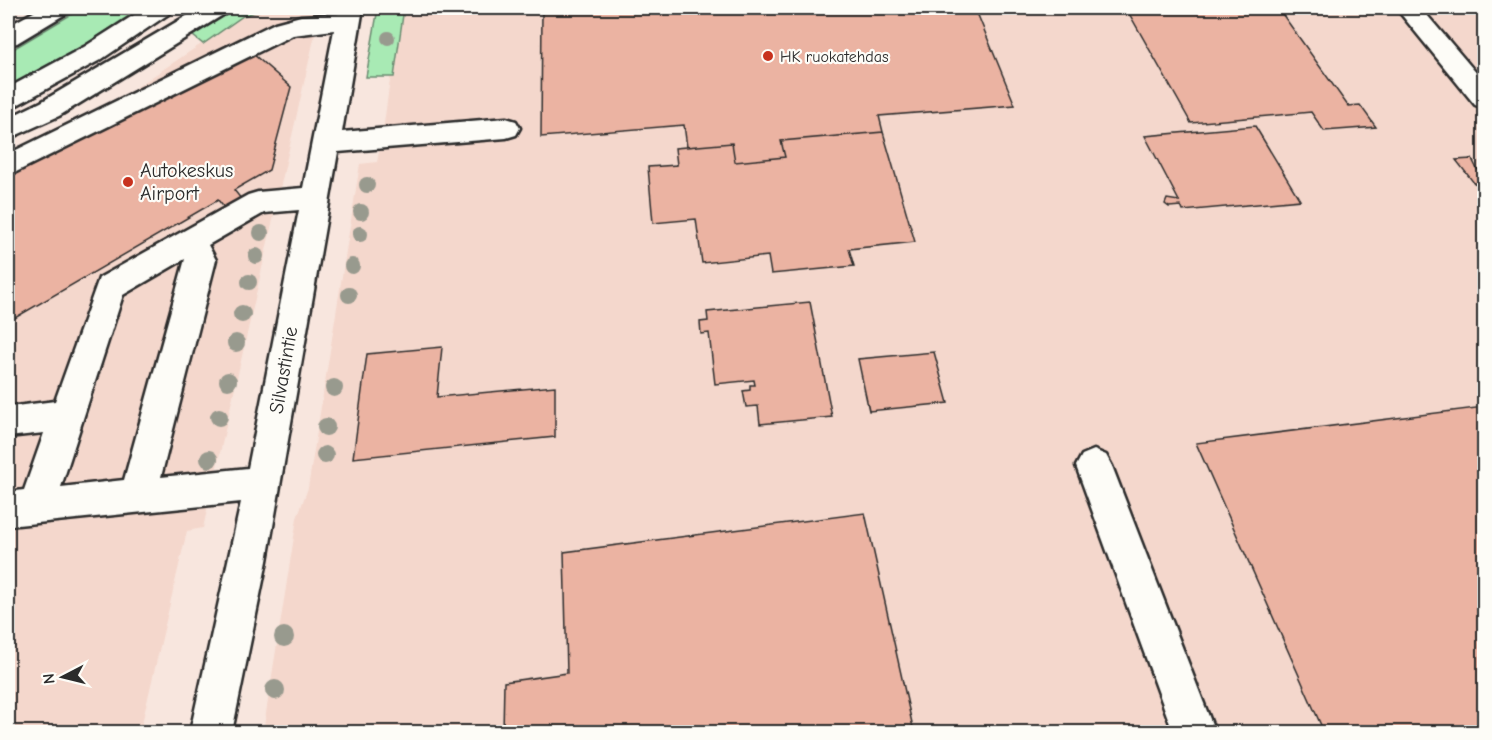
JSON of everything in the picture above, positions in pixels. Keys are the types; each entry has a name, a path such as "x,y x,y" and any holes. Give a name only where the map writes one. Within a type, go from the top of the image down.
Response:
{"main road":[{"path":"8,37 58,8"},
{"path":"8,99 93,53 161,8"},
{"path":"8,129 50,109 217,8"},
{"path":"1408,8 1485,99"},
{"path":"8,166 284,29 350,14"},
{"name":"Silvastintie","path":"211,732 262,483 350,14"},
{"path":"326,142 506,128"},
{"path":"22,507 67,415 110,287 258,203 315,198"},
{"path":"138,495 201,260 191,241"},
{"path":"8,422 67,415"},
{"path":"1094,466 1194,732"},
{"path":"22,507 262,483"}],"shaded area":[{"path":"267,8 321,8 203,528 187,531 140,732 8,732 8,157 107,107 243,16"},
{"path":"387,8 1484,8 1484,732 263,732 297,518 308,488 360,164 377,162 382,138 391,73"}],"green space":[{"path":"82,8 141,8 35,78 8,93 8,52"},
{"path":"238,8 267,8 243,16 203,44 192,35"},
{"path":"378,8 404,8 394,77 366,77"}],"building":[{"name":"HK ruokatehdas","path":"542,8 975,8 1015,105 879,116 883,132 781,141 785,157 735,162 732,143 687,147 684,125 541,137"},
{"path":"1126,8 1278,8 1348,106 1360,105 1376,127 1324,131 1311,112 1191,123"},
{"name":"Autokeskus Airport","path":"246,48 291,87 269,170 234,190 242,200 226,210 218,200 8,322 8,173"},
{"path":"1255,126 1300,200 1183,211 1181,206 1169,207 1165,204 1167,199 1179,201 1145,136"},
{"path":"883,132 915,242 849,249 854,266 771,274 768,256 702,263 696,219 653,223 648,167 677,165 675,148 732,143 735,162 785,157 781,141"},
{"path":"1472,159 1477,169 1484,174 1484,187 1474,183 1456,160"},
{"path":"810,302 832,417 760,424 758,406 746,407 743,391 750,390 750,385 755,385 754,380 715,384 709,333 701,334 700,322 708,321 707,312"},
{"path":"442,347 437,397 555,386 555,437 353,458 367,354"},
{"path":"934,352 948,403 869,411 858,359"},
{"path":"1484,407 1484,732 1324,732 1196,443"},
{"path":"865,513 914,732 503,732 504,682 567,673 564,552"}],"place":[{"name":"HK ruokatehdas","path":"768,56"},
{"name":"Autokeskus Airport","path":"128,182"}]}
